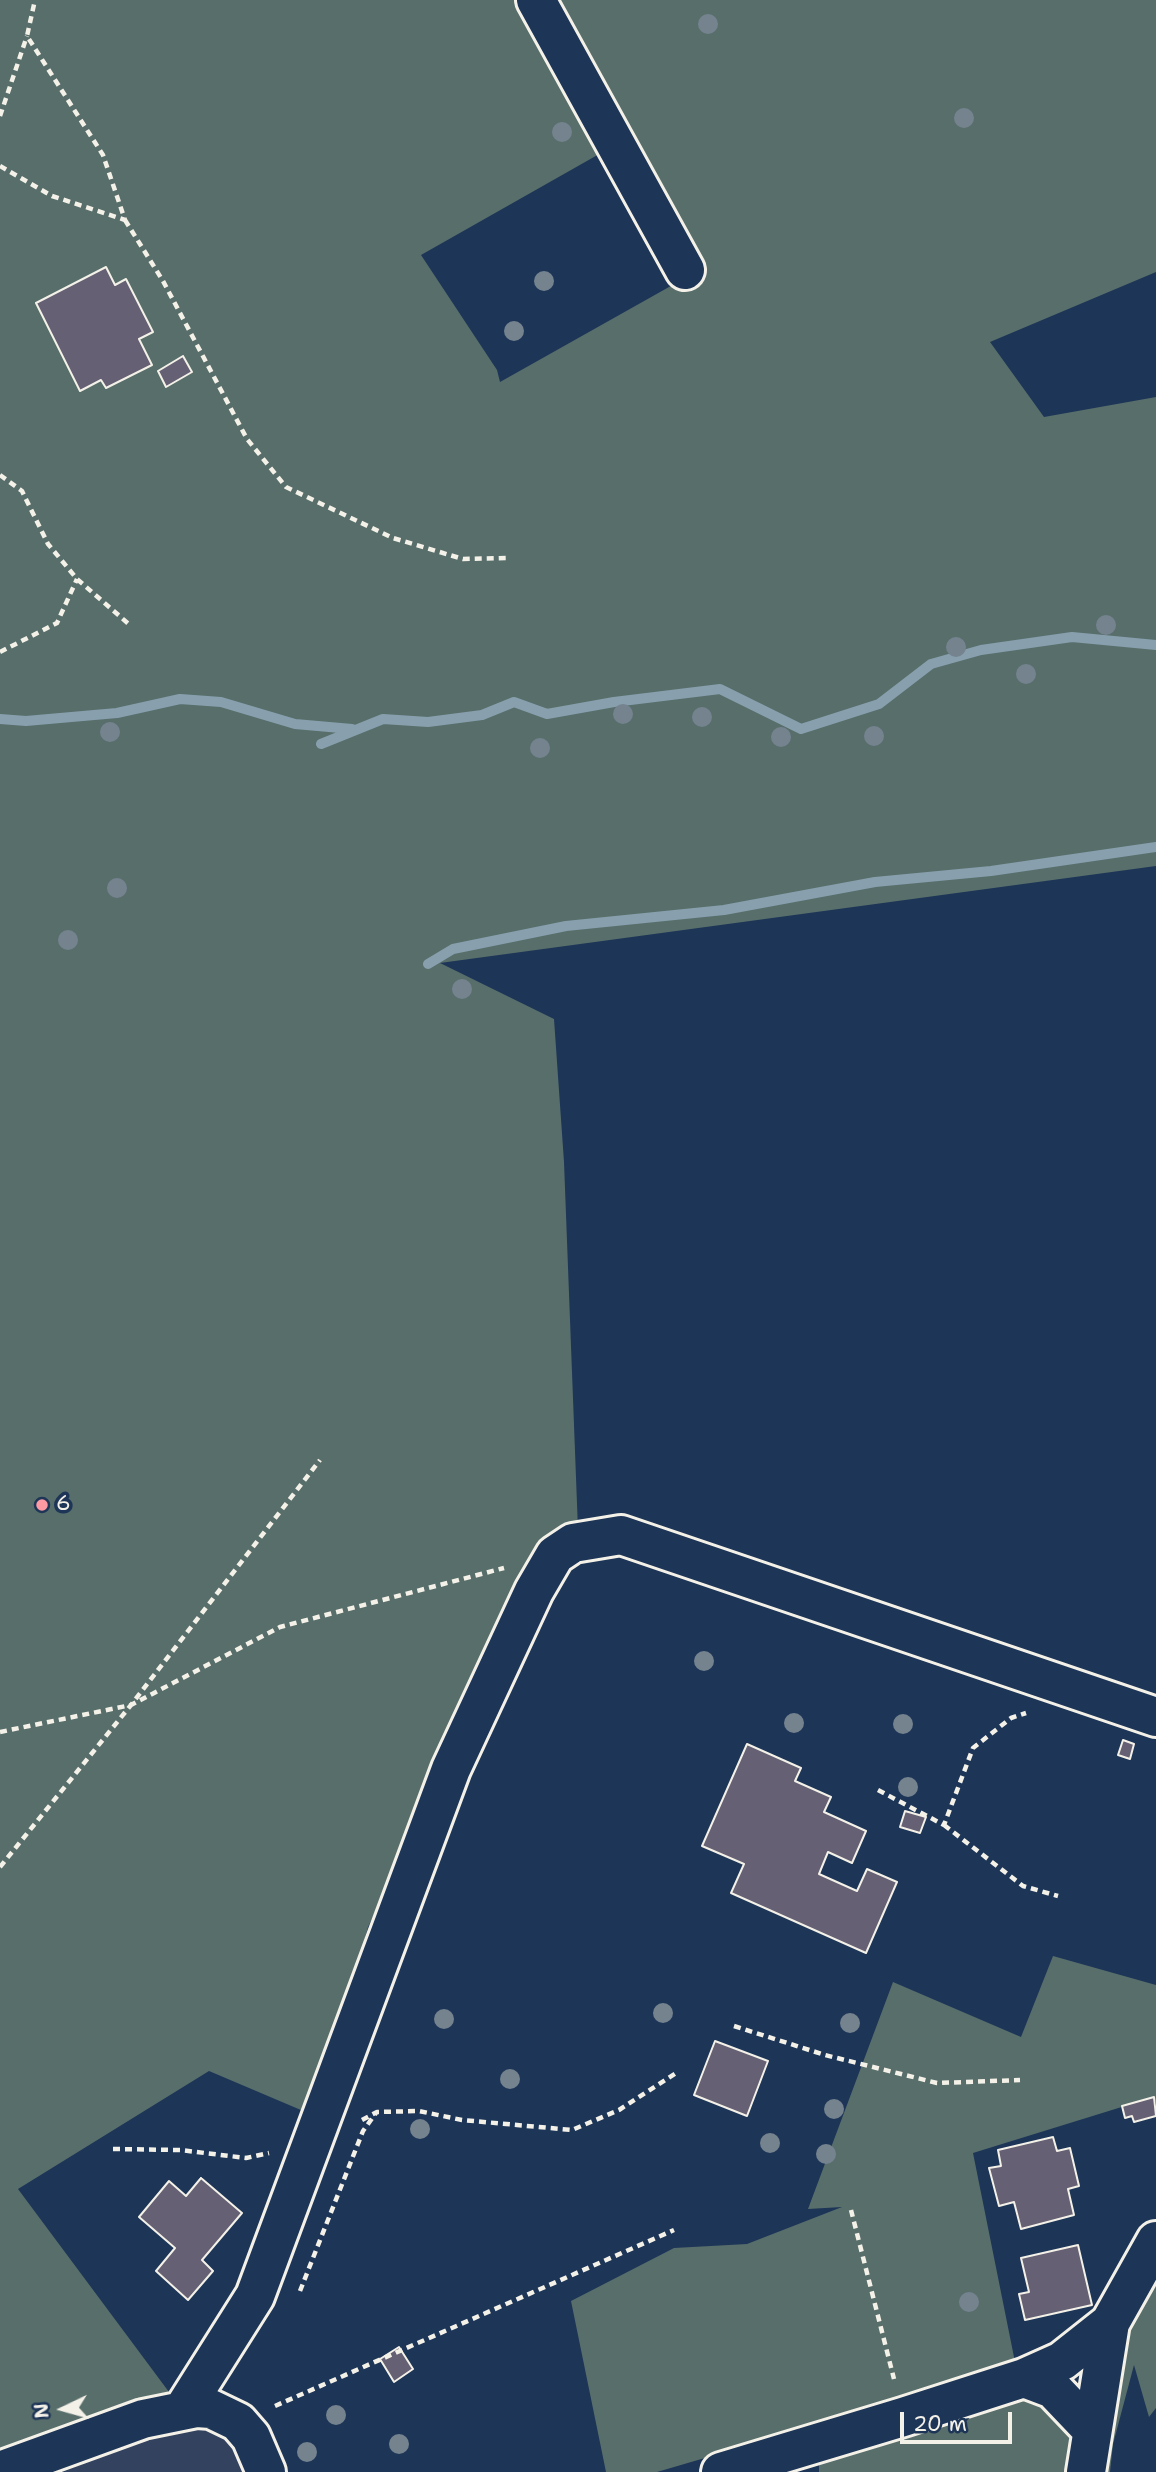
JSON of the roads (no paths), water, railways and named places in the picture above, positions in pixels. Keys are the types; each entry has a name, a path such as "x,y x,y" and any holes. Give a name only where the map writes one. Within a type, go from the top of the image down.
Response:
{"street":[{"path":"536,0 685,270"},
{"path":"183,2410 255,2296 451,1769 511,1638 555,1555 573,1543 621,1535 1156,1717"},
{"path":"1086,2472 1110,2323 1156,2241"},
{"path":"721,2472 1024,2378 1062,2361 1110,2323"},
{"path":"1024,2378 1053,2389 1092,2430"},
{"path":"0,2470 143,2419 183,2410 211,2409 238,2422 251,2437 266,2472"}],"waterway":[{"path":"321,744 383,719 428,722 482,715 514,702 547,714 614,702 720,689 801,729 879,704 931,664 981,650 1072,637 1156,645"},
{"path":"0,719 26,721 117,713 180,699 221,702 295,724 352,729"},
{"path":"428,964 453,949 566,926 724,910 875,882 991,871 1156,847"}],"place":[{"name":"6","path":"42,1505"}]}
